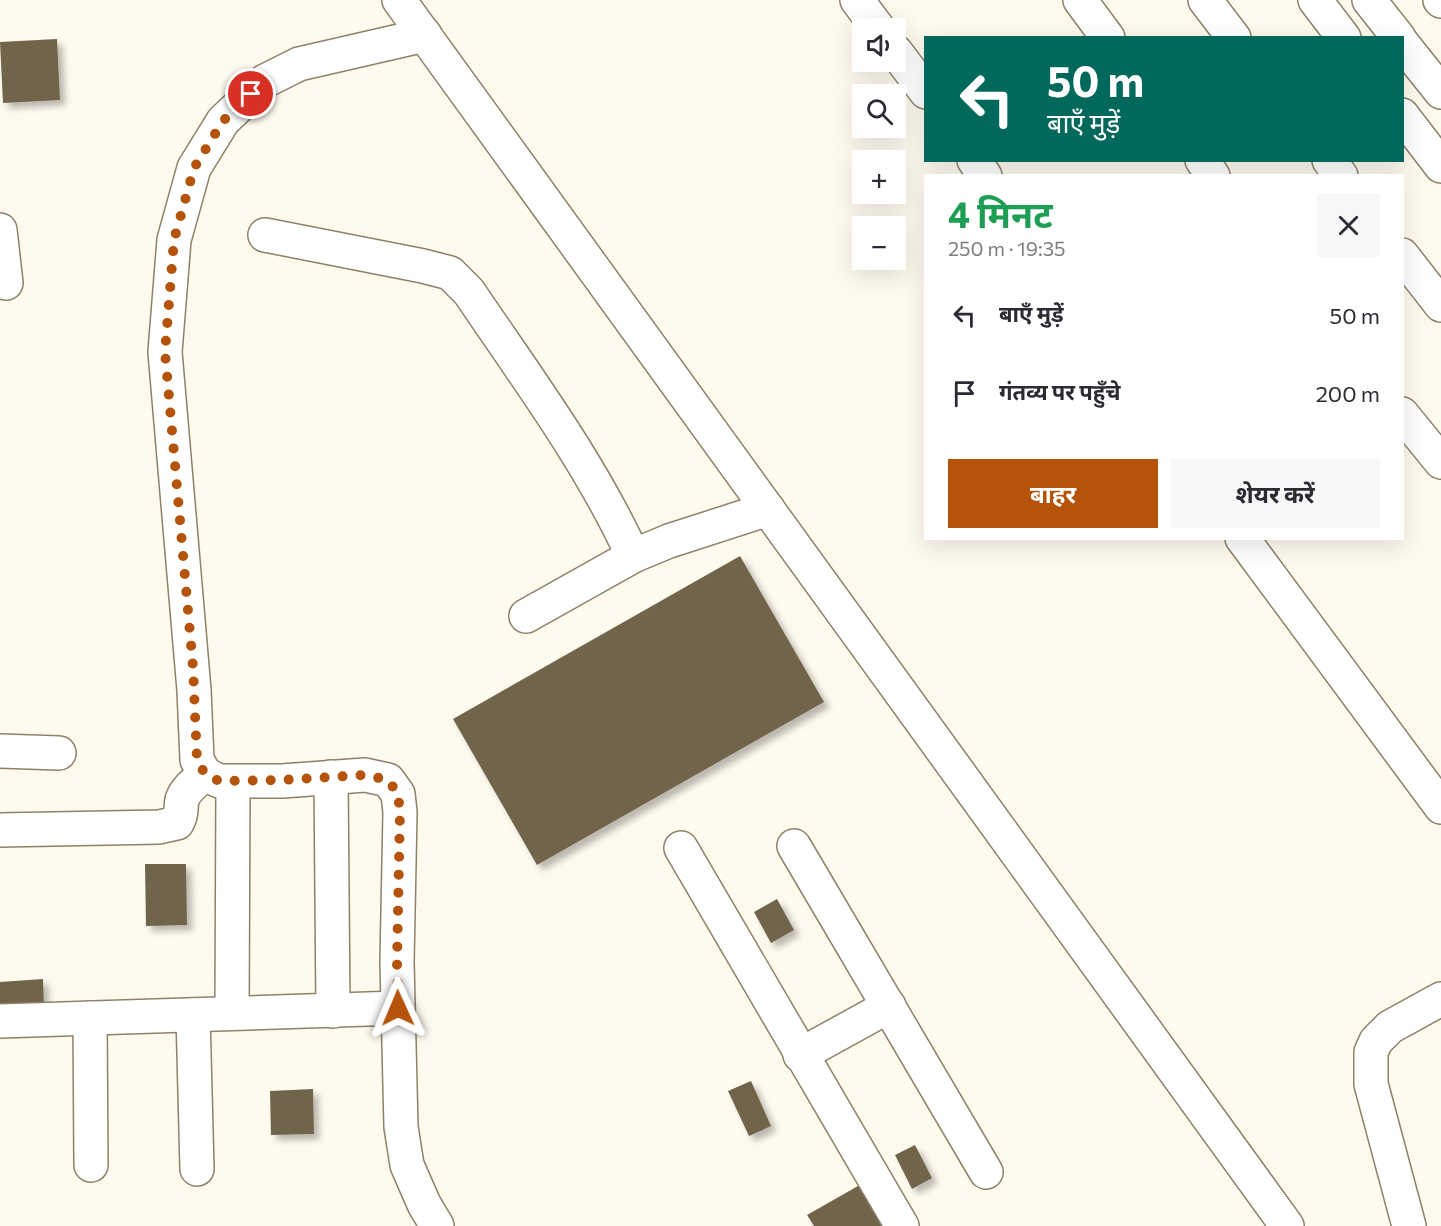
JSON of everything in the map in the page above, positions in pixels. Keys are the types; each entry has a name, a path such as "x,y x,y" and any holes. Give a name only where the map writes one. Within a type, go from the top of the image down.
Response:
{"street":[{"path":"399,0 1287,1226"},
{"path":"857,0 870,18"},
{"path":"1080,0 1107,36"},
{"path":"1205,0 1232,36"},
{"path":"1315,0 1342,36"},
{"path":"1369,0 1397,36"},
{"path":"232,1013 219,778 197,760 192,655 165,352 174,240 194,168 223,121 266,81 299,64 425,35"},
{"path":"1404,46 1441,92"},
{"path":"906,65 924,89"},
{"path":"1404,118 1441,166"},
{"path":"0,230 6,283"},
{"path":"265,235 450,273 469,292 562,430 605,501 633,556"},
{"path":"1404,258 1441,305"},
{"path":"1404,416 1441,462"},
{"path":"526,616 633,556 669,541 768,509"},
{"path":"1243,540 1441,807"},
{"path":"0,751 59,753"},
{"path":"0,830 159,827 177,823 182,815 182,799 189,787 219,778 365,775 388,780 398,794 400,812 397,962 401,1127 407,1165 424,1204 437,1226"},
{"path":"331,777 333,1011"},
{"path":"794,846 986,1172"},
{"path":"681,848 902,1226"},
{"path":"1409,1226 1371,1084 1371,1052 1376,1041 1390,1027 1441,999"},
{"path":"800,1055 889,1006"},
{"path":"0,1021 398,1008"},
{"path":"192,1015 196,1168"},
{"path":"90,1018 92,1166"}],"building":[{"path":"57,39 60,100 3,103 0,42"},
{"path":"740,556 824,702 537,865 453,719"},
{"path":"145,864 186,864 187,925 146,926"},
{"path":"777,899 794,930 771,943 754,912"},
{"path":"43,979 44,1011 0,1014 0,982"},
{"path":"751,1081 771,1126 749,1136 728,1091"},
{"path":"313,1089 314,1134 271,1135 270,1091"},
{"path":"915,1145 932,1178 912,1189 895,1155"},
{"path":"865,1182 891,1226 814,1226 807,1215"}],"route":[{"path":"251,94 223,121 194,168 174,240 165,352 193,667 197,760 205,774 219,781 365,775 388,780 398,794 400,812 398,1008"}]}
